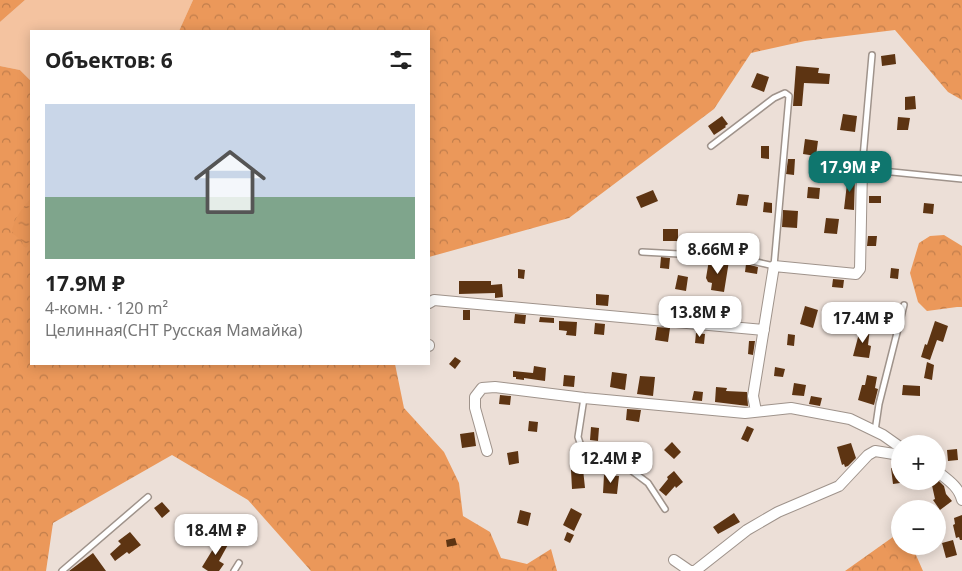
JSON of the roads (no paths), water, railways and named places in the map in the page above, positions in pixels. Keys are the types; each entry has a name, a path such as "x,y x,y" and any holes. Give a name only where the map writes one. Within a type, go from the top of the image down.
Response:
{"street":[{"path":"756,411 754,396 774,266 856,274 860,269 862,169"},
{"path":"430,302 434,300 764,330"},
{"path":"487,451 475,408 475,397 482,388 495,387 584,398 745,412 791,408 850,419 891,441"},
{"path":"674,560 690,571 695,571 747,530 778,512 839,486 868,455 876,451 891,454"},
{"path":"946,478 960,494 962,500"}],"lane":[{"path":"872,55 862,169 962,179"},
{"path":"642,252 735,257 774,266 789,96 785,93 774,98 711,146"},
{"path":"875,431 879,404 904,305"},
{"path":"584,398 578,437 583,452 628,468 648,483 665,508"},
{"path":"62,571 148,497"},
{"path":"234,571 239,563"}],"water":[{"path":"30,199 30,243 26,248 23,246 22,241 12,233 12,228 21,210"}]}
